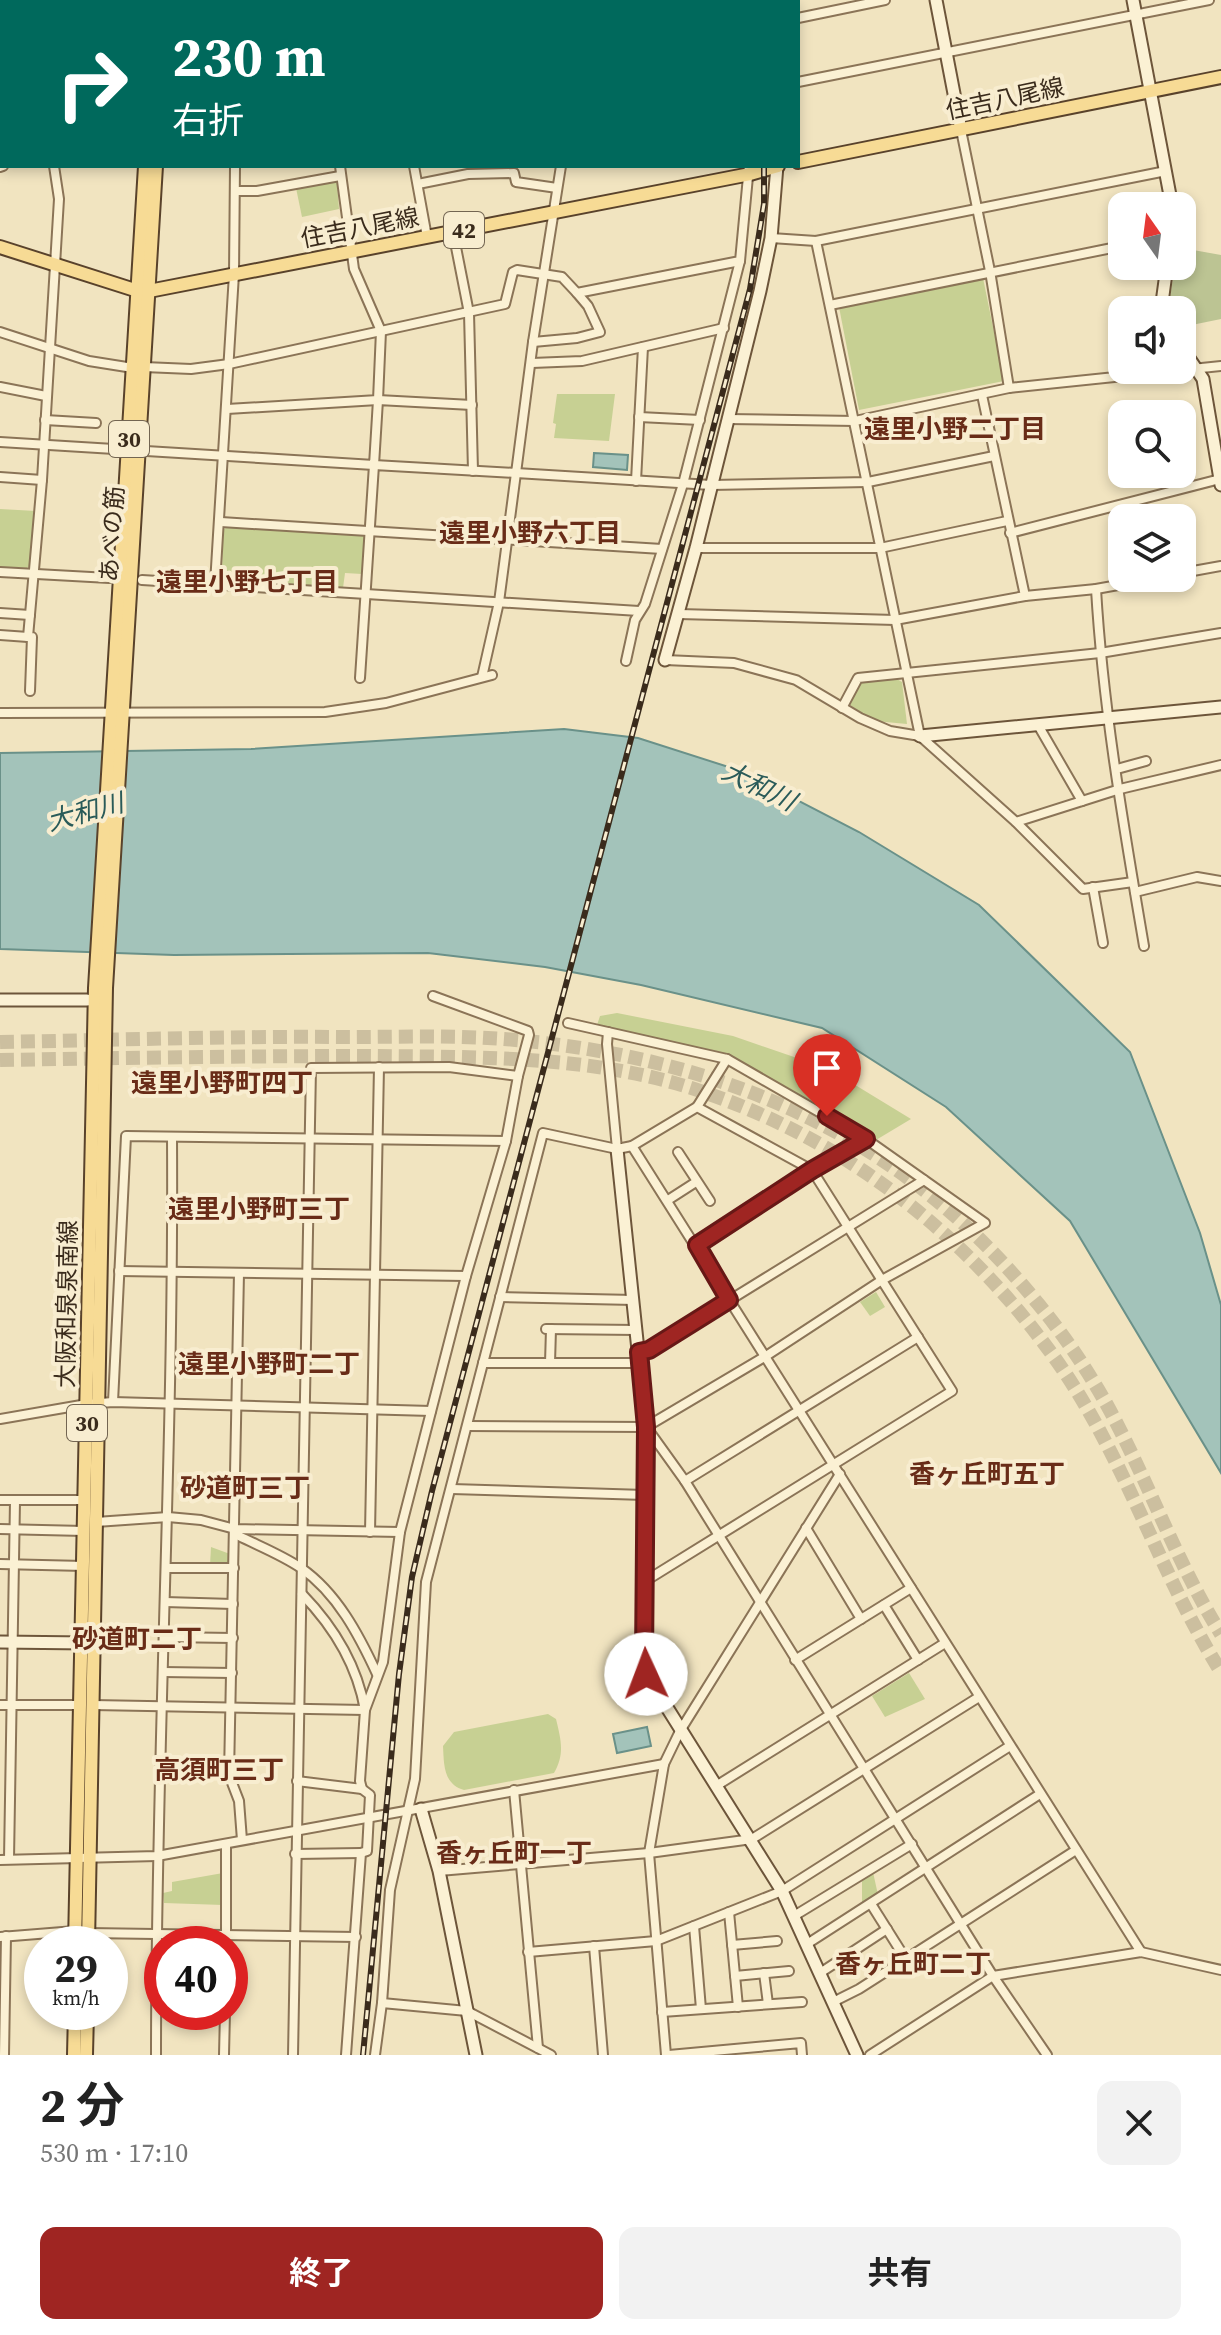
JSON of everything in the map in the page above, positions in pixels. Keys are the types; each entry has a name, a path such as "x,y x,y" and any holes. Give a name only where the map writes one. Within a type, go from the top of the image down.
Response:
{"main road":[{"name":"住吉八尾線","path":"800,162 1221,77"},
{"name":"あべの筋","path":"143,291 145,168"},
{"name":"あべの筋","path":"118,719 143,291 156,168"},
{"name":"住吉八尾線","path":"0,247 143,291 453,232 750,170"},
{"name":"大阪和泉泉南線","path":"82,1926 88,1643 96,1522 92,1403 98,995 118,719"},
{"name":"大阪和泉泉南線","path":"88,1643 84,1531 92,1403"},
{"path":"74,2055 75,2030"},
{"path":"86,2055 87,2030"}],"street":[{"path":"800,18 885,0"},
{"path":"936,0 990,271 1009,388"},
{"path":"1133,0 1170,192"},
{"path":"800,82 1209,0"},
{"path":"28,637 42,480 59,199 54,168"},
{"path":"215,584 234,274 235,168"},
{"path":"414,168 427,237"},
{"path":"482,677 499,602 533,342 561,168"},
{"path":"778,168 771,238 728,419 705,485 696,548 665,660 734,663 796,680 842,708 890,731 920,736 1221,707"},
{"path":"418,184 468,170 514,173 516,182 557,188"},
{"path":"626,661 639,611 645,604 683,484 724,328 740,261 750,170"},
{"path":"235,191 257,191 340,171 354,269 381,331 360,678"},
{"path":"771,238 816,241 1166,171"},
{"path":"453,232 469,313 473,471"},
{"path":"816,241 920,736 1016,822 1083,889 1133,882"},
{"path":"830,305 1108,249"},
{"path":"577,293 740,261"},
{"path":"0,332 89,361 138,368 191,369 229,364 505,304 513,272 517,270 562,277 588,306 600,332 577,338 533,342"},
{"path":"532,363 582,361 724,328"},
{"path":"636,481 643,347"},
{"path":"1196,365 1203,379 1221,485"},
{"path":"728,419 855,421 1009,388 1221,366"},
{"path":"0,387 46,396"},
{"path":"982,395 1025,596"},
{"path":"227,409 378,400 472,405"},
{"path":"639,417 700,420"},
{"path":"45,420 96,423"},
{"path":"0,442 705,485 868,482 994,456"},
{"path":"0,477 42,480"},
{"path":"1010,533 1220,479"},
{"path":"696,548 880,548 1007,521"},
{"path":"221,522 662,549"},
{"path":"1196,570 1221,566"},
{"path":"0,572 109,578"},
{"path":"142,580 639,611"},
{"path":"679,614 895,620 1025,596 1108,587"},
{"path":"1096,589 1100,653 1144,946"},
{"path":"0,613 30,615"},
{"path":"842,708 858,678 1100,653 1221,633"},
{"path":"0,635 32,637 30,691"},
{"path":"0,713 118,719 362,709 492,675"},
{"path":"1038,725 1082,801"},
{"path":"1117,769 1146,761"},
{"path":"1016,822 1120,789 1221,765"},
{"path":"1135,892 1197,877 1221,881"},
{"path":"1093,887 1103,943"},
{"path":"0,1000 98,995"},
{"path":"365,1710 383,1662 400,1532 466,1276 506,1141 529,1035 528,1031 433,996"},
{"path":"468,1426 646,1427 766,1356 882,1280 985,1223 866,1139 727,1059 568,1023"},
{"path":"608,1032 646,1427 646,1674 782,1891 857,2055"},
{"path":"375,2055 390,1890 414,1810 426,1582 543,1133 617,1149 632,1146 697,1107 727,1059"},
{"path":"370,1532 379,1067"},
{"path":"293,2055 311,1068 449,1067 518,1076"},
{"path":"647,1580 837,1470 952,1391 812,1170 697,1107"},
{"path":"113,1402 126,1136 506,1141"},
{"path":"156,1926 172,1405 172,1137"},
{"path":"697,1245 812,1170 866,1139"},
{"path":"632,1146 1141,1952"},
{"path":"678,1152 710,1201"},
{"path":"483,1363 550,1363 640,1357 924,1180"},
{"path":"668,1200 696,1182"},
{"path":"119,1271 466,1276"},
{"path":"239,1273 229,1775 239,1801 242,1840"},
{"path":"500,1297 634,1300"},
{"path":"550,1363 548,1329 637,1330"},
{"path":"685,1481 918,1337"},
{"path":"0,1419 113,1402 431,1411"},
{"path":"646,1427 685,1481 993,1976 1047,2055"},
{"path":"802,2055 801,2043 668,2055 649,1853 664,1764 680,1731 806,1528 837,1470"},
{"path":"452,1489 645,1495"},
{"path":"0,1500 85,1500"},
{"path":"15,1501 6,1642 11,1705 5,1860 157,1856 664,1764"},
{"path":"96,1522 168,1517 201,1520 235,1529 400,1532"},
{"path":"806,1528 861,1619"},
{"path":"0,1529 84,1531"},
{"path":"235,1529 239,1536 302,1569 333,1599 360,1636 377,1674"},
{"path":"0,1564 84,1566"},
{"path":"166,1568 234,1568"},
{"path":"795,1660 911,1588"},
{"path":"302,1594 326,1618 362,1691 365,1710 362,1789"},
{"path":"165,1602 233,1604"},
{"path":"884,1605 918,1660"},
{"path":"164,1637 233,1638"},
{"path":"6,1642 88,1643"},
{"path":"716,1786 945,1643"},
{"path":"163,1672 232,1673"},
{"path":"439,1871 649,1853 752,1839 979,1697"},
{"path":"0,1705 365,1710"},
{"path":"528,1952 656,1941 782,1891 1010,1746"},
{"path":"295,1854 367,1851 370,1795 362,1789 297,1781"},
{"path":"514,1790 538,2048"},
{"path":"807,1944 1040,1794"},
{"path":"414,1810 439,1871 476,2055"},
{"path":"226,1844 226,1926"},
{"path":"794,1916 912,1844"},
{"path":"833,2002 859,1989 1076,1850"},
{"path":"346,2055 361,1853"},
{"path":"871,1904 905,1958"},
{"path":"729,1912 738,2007"},
{"path":"694,1926 701,2009"},
{"path":"820,1973 887,1929"},
{"path":"4,2055 3,1937 24,1937"},
{"path":"248,1939 356,1937"},
{"path":"732,1945 777,1941"},
{"path":"594,1946 603,2055"},
{"path":"870,2055 993,1976 1141,1952 1221,1970"},
{"path":"735,1976 789,1971"},
{"path":"764,1973 768,2004"},
{"path":"662,2012 802,2002"},
{"path":"382,2003 467,2011 551,2055"},
{"path":"156,2030 156,2055"},
{"path":"224,2055 225,2030"}],"green space":[{"path":"333,181 337,183 339,209 302,217 296,188"},
{"path":"1196,251 1221,255 1221,319 1196,324 1196,296 1170,296 1173,280 1196,280"},
{"path":"983,278 1004,381 859,410 839,307"},
{"path":"557,394 615,394 609,441 554,438"},
{"path":"0,509 36,511 33,563 27,568 0,567"},
{"path":"227,527 362,535 365,538 362,574 345,573 343,588 227,581 222,578 223,530"},
{"path":"895,678 902,682 907,724 875,721 848,704 861,683"},
{"path":"617,1013 733,1036 829,1069 911,1119 876,1140 868,1132 725,1053 597,1025 600,1016"},
{"path":"876,1292 885,1307 870,1316 860,1302"},
{"path":"211,1547 230,1554 231,1562 228,1565 210,1565"},
{"path":"909,1673 925,1699 885,1717 872,1696"},
{"path":"548,1714 556,1719 560,1740 560,1760 554,1773 464,1790 448,1778 443,1746 454,1732"},
{"path":"873,1872 878,1895 862,1903 862,1879"},
{"path":"223,1873 223,1905 164,1903 163,1893 172,1891 172,1882"}],"water":[{"path":"594,453 628,455 627,470 593,467"},
{"name":"大和川","path":"564,729 638,738 741,771 859,832 979,905 1130,1052 1200,1233 1221,1305 1221,1473 1070,1221 946,1107 822,1028 641,985 545,967 428,953 174,955 0,949 0,753 251,749"},
{"path":"647,1727 651,1746 617,1753 613,1734"}],"tunnel":[{"path":"0,1042 260,1037 504,1039 582,1048 658,1063 729,1084 798,1112 863,1148 924,1190 982,1241 1045,1312 1074,1351 1107,1405 1190,1578 1221,1634"},
{"path":"0,1060 364,1056 568,1063 688,1087 796,1131 894,1192 980,1268 1019,1311 1079,1394 1101,1433 1178,1594 1221,1672"}],"railway":[{"path":"363,2055 399,1674 412,1577 432,1491 750,289 764,204 764,168"}],"district":[{"name":"遠里小野二丁目","path":"955,429"},
{"name":"遠里小野六丁目","path":"530,533"},
{"name":"遠里小野七丁目","path":"247,582"},
{"name":"遠里小野町四丁","path":"222,1083"},
{"name":"遠里小野町三丁","path":"259,1209"},
{"name":"遠里小野町二丁","path":"269,1364"},
{"name":"香ヶ丘町五丁","path":"987,1474"},
{"name":"砂道町三丁","path":"245,1488"},
{"name":"砂道町二丁","path":"137,1639"},
{"name":"高須町三丁","path":"219,1770"},
{"name":"香ヶ丘町一丁","path":"514,1853"},
{"name":"香ヶ丘町二丁","path":"913,1964"}],"route":[{"path":"646,1674 646,1427 639,1352 649,1350 729,1300 697,1245 812,1170 866,1139 827,1116"}]}
